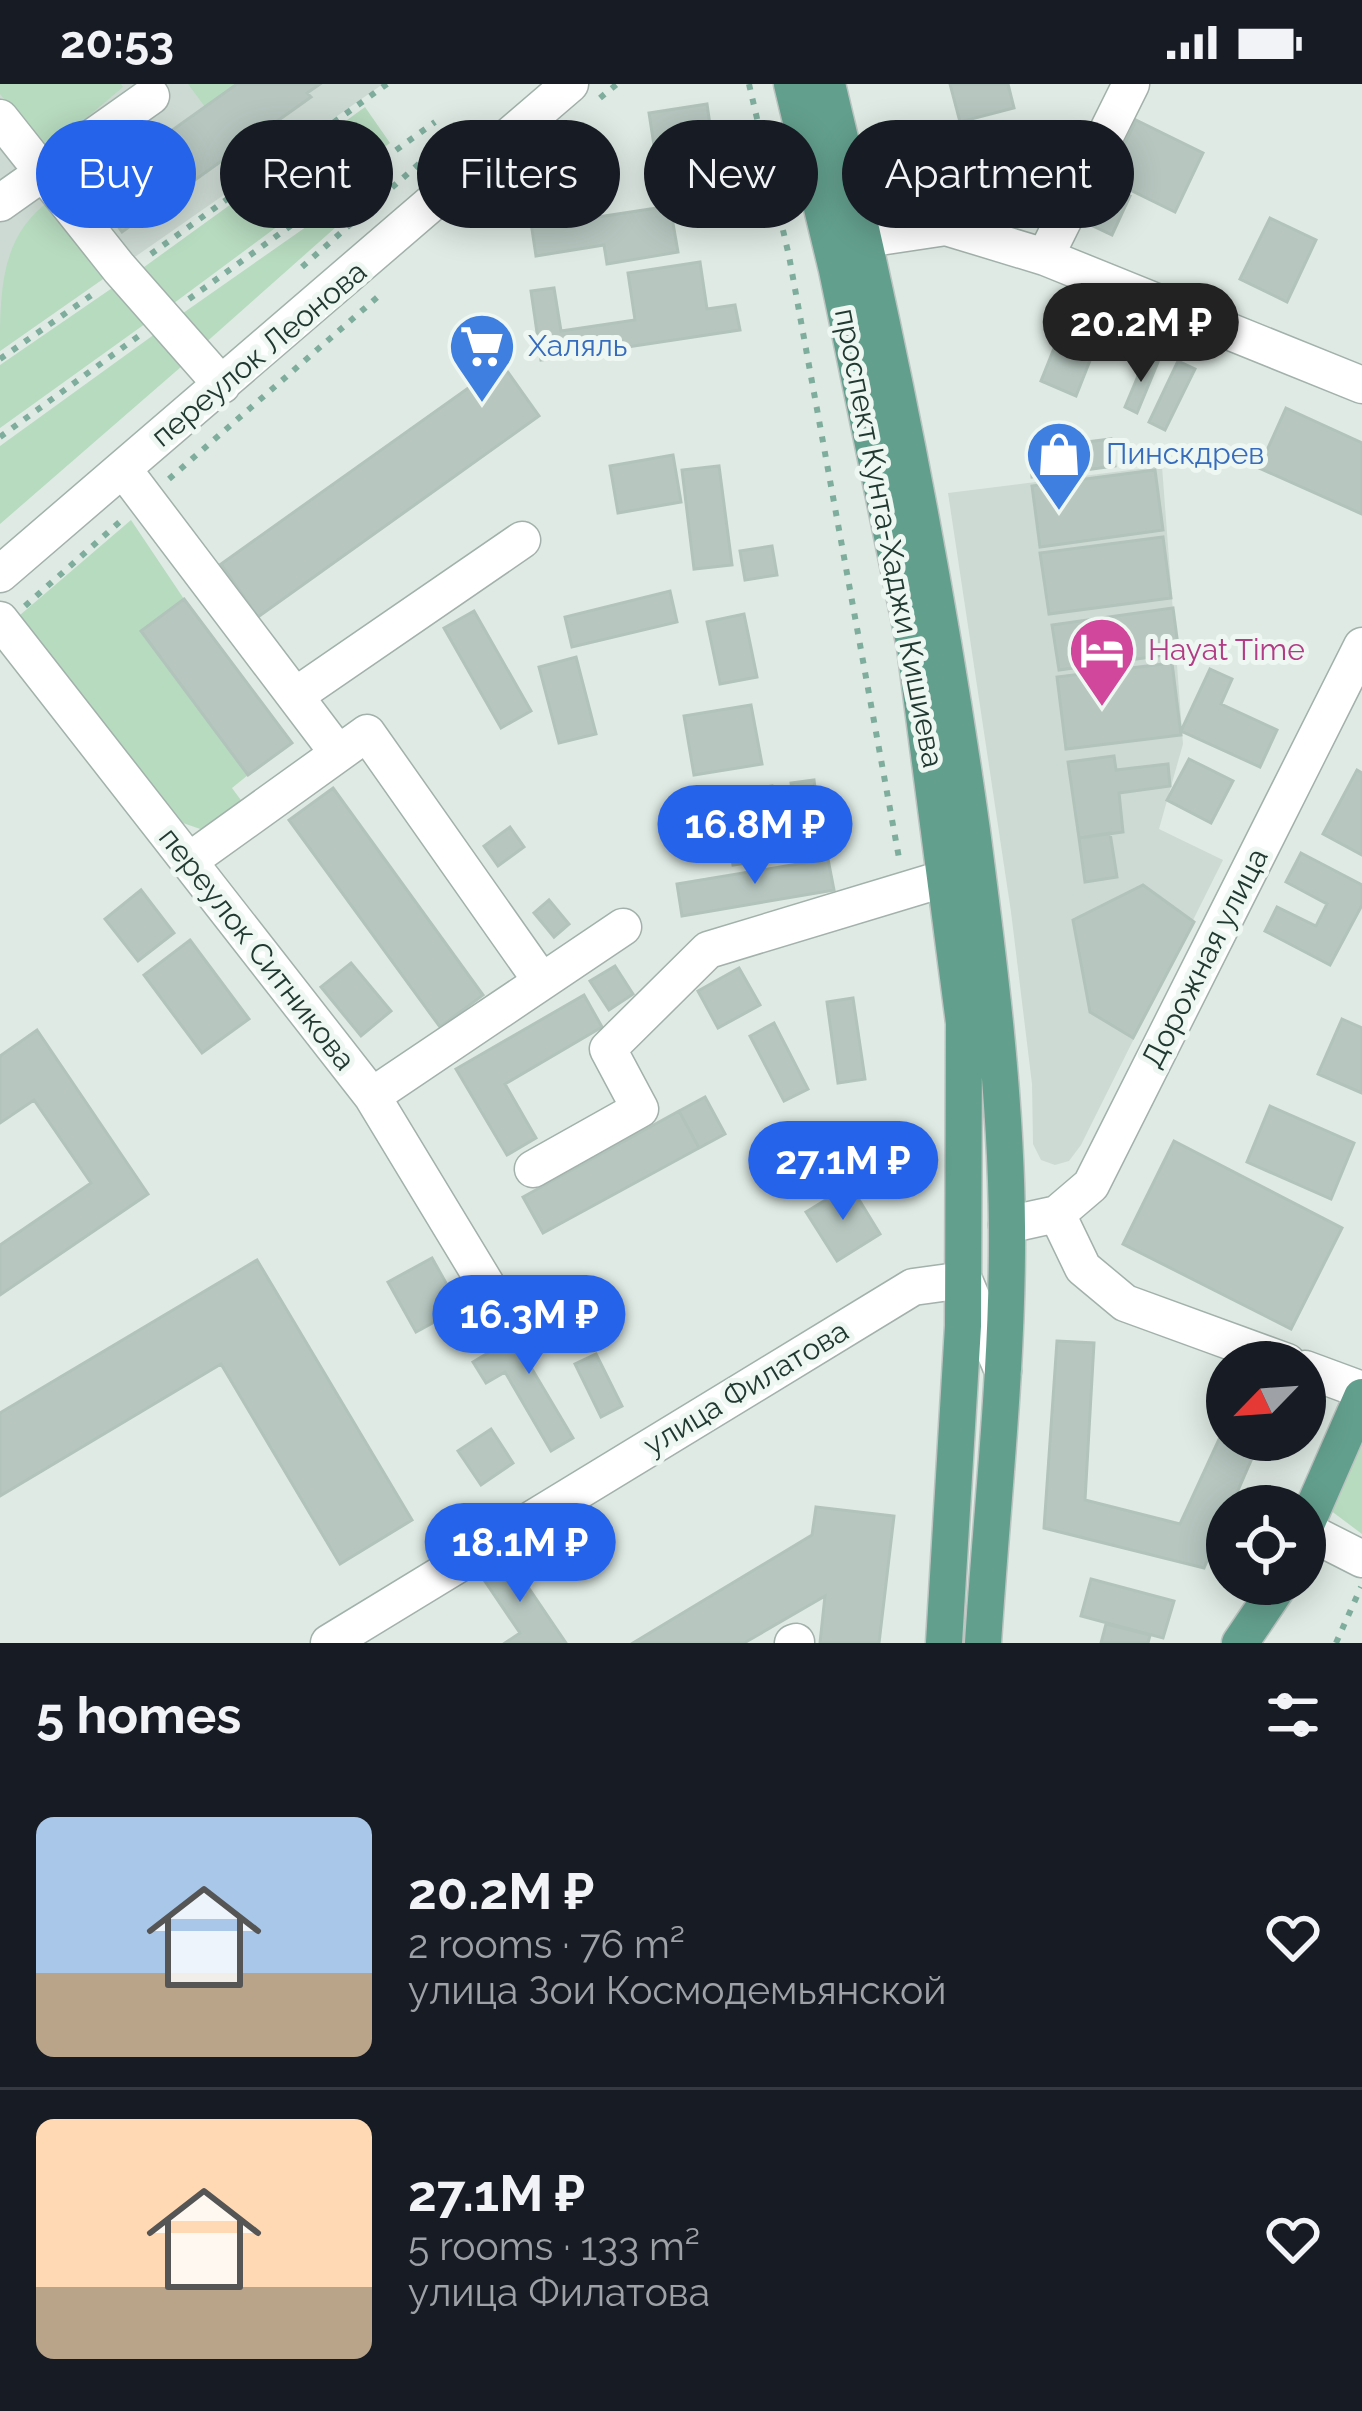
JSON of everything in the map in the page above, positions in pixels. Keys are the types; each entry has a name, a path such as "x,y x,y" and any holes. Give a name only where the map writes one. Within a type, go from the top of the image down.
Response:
{"main road":[{"name":"проспект Кунта-Хаджи Кишиева","path":"792,84 848,241 956,718 994,992 1007,1225 991,1641"},
{"name":"проспект Кунта-Хаджи Кишиева","path":"827,84 915,647 964,1023 964,1280 944,1643"},
{"path":"1323,1485 1362,1393"},
{"path":"1240,1643 1267,1605"},
{"path":"1267,1643 1275,1605"}],"street":[{"name":"переулок Леонова","path":"0,574 570,84"},
{"path":"1045,257 1131,84"},
{"path":"118,120 152,96"},
{"path":"0,118 36,168"},
{"path":"0,203 36,178"},
{"path":"848,241 946,227 1045,257 1362,385"},
{"path":"85,228 222,385"},
{"path":"123,469 338,754"},
{"path":"295,697 522,540"},
{"name":"переулок Ситникова","path":"0,620 372,1096 623,927"},
{"name":"Дорожная улица","path":"1058,1214 1091,1185 1362,646"},
{"path":"189,862 367,733 540,979"},
{"path":"533,1168 640,1109 608,1049 708,950 946,878"},
{"path":"372,1096 504,1314"},
{"path":"1007,1225 1058,1214 1083,1268 1125,1303 1229,1341"},
{"path":"964,1280 1004,1370"},
{"name":"улица Филатова","path":"328,1643 379,1631 913,1287 964,1280"},
{"path":"1326,1378 1362,1393"},
{"path":"1326,1540 1362,1558"}],"path":[{"path":"0,359 387,84"},
{"path":"749,84 789,256 905,890"},
{"path":"0,436 417,135"},
{"path":"1336,1643 1362,1584"}],"shaded area":[{"path":"0,84 383,84 331,120 220,120 220,198 196,214 196,120 36,120 36,228 176,228 0,351"},
{"path":"1162,466 1183,744 1159,829 1223,860 1081,1145 1069,1161 1055,1165 1041,1160 1033,1144 1032,1084 1011,912 948,493"}],"green space":[{"path":"0,84 123,87 84,120 36,120 36,141 0,94"},
{"path":"188,84 237,84 205,107"},
{"path":"365,107 374,120 347,120"},
{"path":"220,212 220,228 275,228 170,306 140,270"},
{"path":"34,214 36,228 72,228 107,276 0,351 6,266"},
{"path":"304,228 335,228 203,345 176,318"},
{"path":"118,284 149,321 0,428 0,365"},
{"path":"159,331 182,366 0,524 0,446"},
{"path":"131,520 184,599 142,631 248,775 232,788 246,807 212,833 180,822 20,615"},
{"path":"1362,1424 1362,1534 1326,1507"}],"building":[{"path":"237,84 320,84 307,93 311,97 279,120 220,120 220,162 196,179 196,120 186,120"},
{"path":"950,84 1008,84 1014,108 959,120"},
{"path":"707,104 709,120 650,120 649,113"},
{"path":"1136,120 1203,153 1175,212 1134,192"},
{"path":"644,210 644,228 674,228 678,252 607,264 604,245 536,256 532,228 620,228 620,214"},
{"path":"1270,218 1316,240 1287,302 1240,279"},
{"path":"700,262 707,309 735,305 740,330 541,360 531,291 554,288 561,331 635,320 628,273"},
{"path":"1065,321 1100,335 1076,396 1041,381"},
{"path":"1146,357 1158,362 1137,413 1125,407"},
{"path":"1178,361 1195,369 1165,430 1149,422"},
{"path":"502,364 539,416 258,617 221,564"},
{"path":"1286,408 1362,443 1362,514 1259,468"},
{"path":"1111,439 1115,466 1032,477 1029,449"},
{"path":"673,455 681,502 618,513 610,466"},
{"path":"719,466 732,565 694,569 682,470"},
{"path":"1155,470 1163,530 1040,547 1032,486"},
{"path":"1163,537 1171,598 1049,614 1040,553"},
{"path":"772,546 777,575 745,580 740,551"},
{"path":"670,591 677,622 572,647 565,617"},
{"path":"184,599 292,743 248,775 141,631"},
{"path":"1173,608 1179,653 1059,670 1052,625"},
{"path":"474,611 531,711 501,728 444,628"},
{"path":"744,614 757,677 720,684 707,622"},
{"path":"576,657 596,734 559,743 539,667"},
{"path":"1172,663 1181,735 1066,749 1057,677"},
{"path":"1210,669 1232,679 1221,704 1277,730 1260,767 1181,731"},
{"path":"751,705 762,764 694,775 684,716"},
{"path":"1114,756 1116,770 1168,764 1170,786 1119,793 1123,832 1079,838 1068,762"},
{"path":"1189,759 1233,781 1211,823 1167,800"},
{"path":"1357,770 1362,773 1362,855 1323,834"},
{"path":"814,780 817,805 794,808 791,783"},
{"path":"772,786 781,858 733,865 723,793"},
{"path":"333,788 483,995 440,1027 289,820"},
{"path":"510,827 524,847 498,866 484,846"},
{"path":"1110,833 1117,877 1085,882 1079,838"},
{"path":"1301,853 1362,885 1362,905 1330,965 1265,931 1277,907 1316,926 1327,904 1286,882"},
{"path":"828,859 834,890 682,916 677,884"},
{"path":"1143,885 1194,922 1133,1038 1090,1012 1073,920"},
{"path":"141,890 174,933 138,961 105,919"},
{"path":"549,900 569,924 554,937 534,913"},
{"path":"190,940 249,1019 202,1053 144,975"},
{"path":"351,963 391,1011 361,1036 321,987"},
{"path":"615,966 633,994 609,1010 590,981"},
{"path":"739,968 760,1005 718,1028 698,991"},
{"path":"584,995 602,1027 505,1084 536,1138 507,1155 456,1069"},
{"path":"853,998 865,1079 838,1083 827,1002"},
{"path":"1342,1019 1362,1028 1362,1093 1318,1074"},
{"path":"774,1023 808,1089 784,1101 750,1036"},
{"path":"37,1030 148,1194 0,1295 0,1245 91,1183 34,1100 0,1123 0,1056"},
{"path":"705,1097 725,1134 699,1148 679,1111"},
{"path":"1270,1106 1354,1143 1331,1199 1247,1162"},
{"path":"679,1111 699,1148 543,1233 523,1197"},
{"path":"1174,1141 1342,1228 1291,1329 1123,1244"},
{"path":"850,1185 880,1234 837,1261 806,1212"},
{"path":"432,1258 460,1308 416,1332 388,1282"},
{"path":"257,1260 412,1520 340,1564 221,1364 0,1496 0,1413"},
{"path":"553,1314 565,1335 526,1359 573,1438 551,1451 505,1372 486,1383 473,1362"},
{"path":"1057,1341 1094,1343 1085,1500 1180,1524 1209,1461 1251,1461 1240,1485 1206,1485 1204,1568 1044,1528"},
{"path":"596,1354 622,1406 601,1417 575,1364"},
{"path":"491,1429 513,1463 481,1485 458,1451"},
{"path":"816,1507 894,1516 879,1643 820,1643 825,1596 744,1643 633,1643 812,1535"},
{"path":"507,1556 566,1643 505,1643 520,1633 480,1574"},
{"path":"1091,1579 1174,1601 1163,1638 1081,1616"},
{"path":"1106,1624 1150,1635 1148,1643 1101,1643"}],"place":[{"name":"Халяль","path":"482,405"},
{"name":"Пинскдрев","path":"1059,513"},
{"name":"Hayat Time","path":"1102,709"}]}
